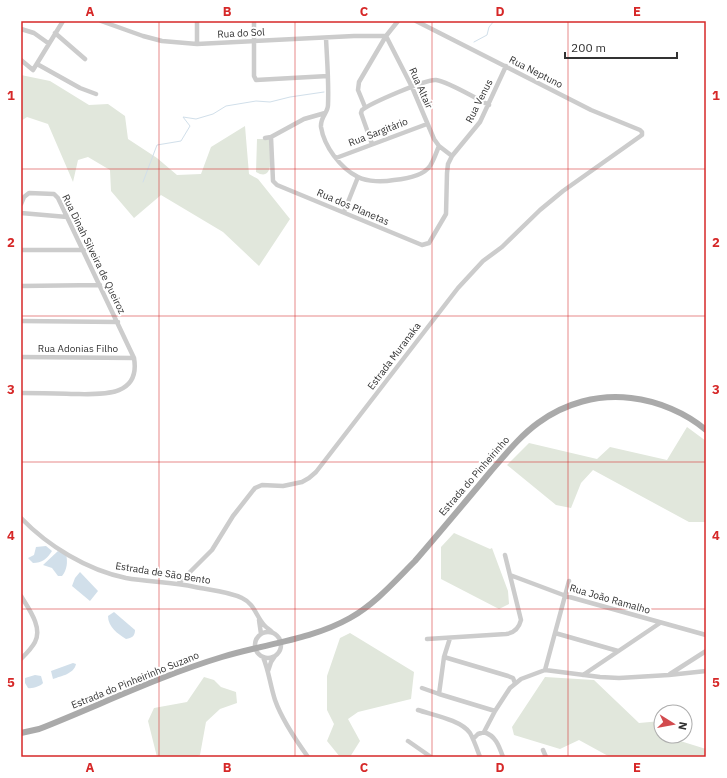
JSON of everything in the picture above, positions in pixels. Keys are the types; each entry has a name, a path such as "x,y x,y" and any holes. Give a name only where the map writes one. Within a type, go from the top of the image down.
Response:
{"main road":[{"name":"Estrada do Pinheirinho","path":"281,641 320,632 339,624 353,616 379,596 392,585 430,544 518,440 538,423 560,410 596,398 637,398 678,412 706,430"},
{"name":"Estrada do Pinheirinho Suzano","path":"21,733 39,729 170,674 221,657 281,641"}],"street":[{"path":"21,60 33,70 62,21"},
{"name":"Rua do Sol","path":"101,21 162,41 197,44 386,36"},
{"path":"197,21 197,44"},
{"path":"254,21 254,76 256,80 328,76"},
{"path":"365,107 358,90 359,82 386,36 398,21"},
{"name":"Rua Neptuno","path":"416,21 591,110 640,130 642,132 640,138"},
{"path":"21,29 34,33 48,43"},
{"path":"55,33 86,59"},
{"name":"Rua Altair","path":"386,36 412,87 427,124 439,146"},
{"path":"326,38 328,107 322,118 321,128 327,145 343,166 358,177 375,181 389,181 406,178 422,172 430,166 439,146 452,156"},
{"path":"37,64 80,88 96,94"},
{"name":"Rua Venus","path":"422,245 429,243 446,214 448,164 452,156 477,127 489,105 506,66"},
{"path":"372,144 361,113 362,110 365,107 429,80 436,80 489,105"},
{"path":"265,138 271,137 304,119 325,112"},
{"name":"Rua Sargitário","path":"336,158 427,124"},
{"name":"Rua dos Planetas","path":"271,137 273,181 276,185 422,245"},
{"name":"Estrada Muranaka","path":"178,584 212,550 233,516 255,488 262,485 283,486 302,482 316,472 458,288 483,261 502,246 540,210 563,191 640,138"},
{"path":"344,212 358,177"},
{"name":"Rua Dinah Silveira de Queiroz","path":"21,204 25,195 29,193 54,194 58,198 134,358"},
{"path":"21,213 67,217"},
{"path":"21,250 84,250"},
{"path":"21,286 100,285"},
{"path":"21,321 118,322"},
{"name":"Rua Adonias Filho","path":"21,357 134,358"},
{"path":"21,393 102,394 116,392 127,385 134,375 134,358"},
{"name":"Estrada de São Bento","path":"21,518 36,532 59,549 103,571 131,578 219,591 239,597 251,604 259,618 272,632"},
{"path":"427,639 506,634 516,630 521,620 505,555"},
{"name":"Rua João Ramalho","path":"510,575 566,596 706,635"},
{"path":"545,670 570,582"},
{"path":"21,596 38,632 35,642 21,659"},
{"name":"Estrada de São Bento","path":"259,618 261,634"},
{"path":"584,675 660,623"},
{"path":"268,671 271,662 280,650 281,641 276,634 272,632 261,634 256,640 256,652 263,657 271,658 275,656"},
{"path":"555,633 618,651"},
{"path":"439,694 444,657 450,638"},
{"path":"669,675 706,651"},
{"path":"263,657 278,709 289,729 308,757"},
{"path":"444,657 508,676 513,678 515,683"},
{"path":"473,739 478,734 484,732 506,693 515,683 545,670 619,678 706,671"},
{"path":"422,688 495,711"},
{"path":"418,710 461,725 469,732 480,757"},
{"path":"484,732 493,737 503,757"},
{"path":"408,741 431,757"},
{"path":"543,750 546,757"}],"shaded area":[{"path":"21,75 50,81 89,105 108,104 125,116 128,139 157,158 177,175 201,174 211,147 245,126 249,174 258,179 290,219 259,266 223,232 161,195 134,218 111,191 110,170 88,157 78,160 73,182 48,124 27,117 21,121"},
{"path":"257,139 270,139 271,157 267,173 262,174 256,172"},
{"path":"687,427 706,441 706,522 689,522 593,470 581,483 571,508 556,505 507,465 529,443 597,459 610,447 667,460"},
{"path":"454,533 490,549 492,548 508,591 509,604 499,609 441,579 441,547"},
{"path":"46,546 52,551 44,560 33,563 28,558 34,555 36,547"},
{"path":"58,551 66,554 67,557 66,569 62,576 58,576 52,568 43,565"},
{"path":"80,572 98,591 90,601 72,586 75,578"},
{"path":"114,612 135,630 133,636 126,639 112,627 108,620 108,616"},
{"path":"350,633 414,672 411,699 358,712 348,719 360,741 350,757 340,757 327,741 334,724 327,710 327,676 340,638"},
{"path":"73,663 76,664 73,670 63,676 53,679 51,671"},
{"path":"35,675 41,676 43,683 36,687 28,688 25,683 25,678"},
{"path":"204,677 214,680 221,687 236,692 237,703 220,709 206,722 200,755 195,757 157,757 148,721 154,708 187,702"},
{"path":"545,677 594,680 639,723 653,722 653,744 690,744 706,749 706,757 610,757 579,740 560,749 514,735 512,727"}],"waterway":[{"path":"474,42 487,35 489,27 494,21"},
{"path":"143,182 157,145 181,141 190,126 183,117 196,119 213,114 226,106 256,101 270,102 290,97 324,92"}]}
